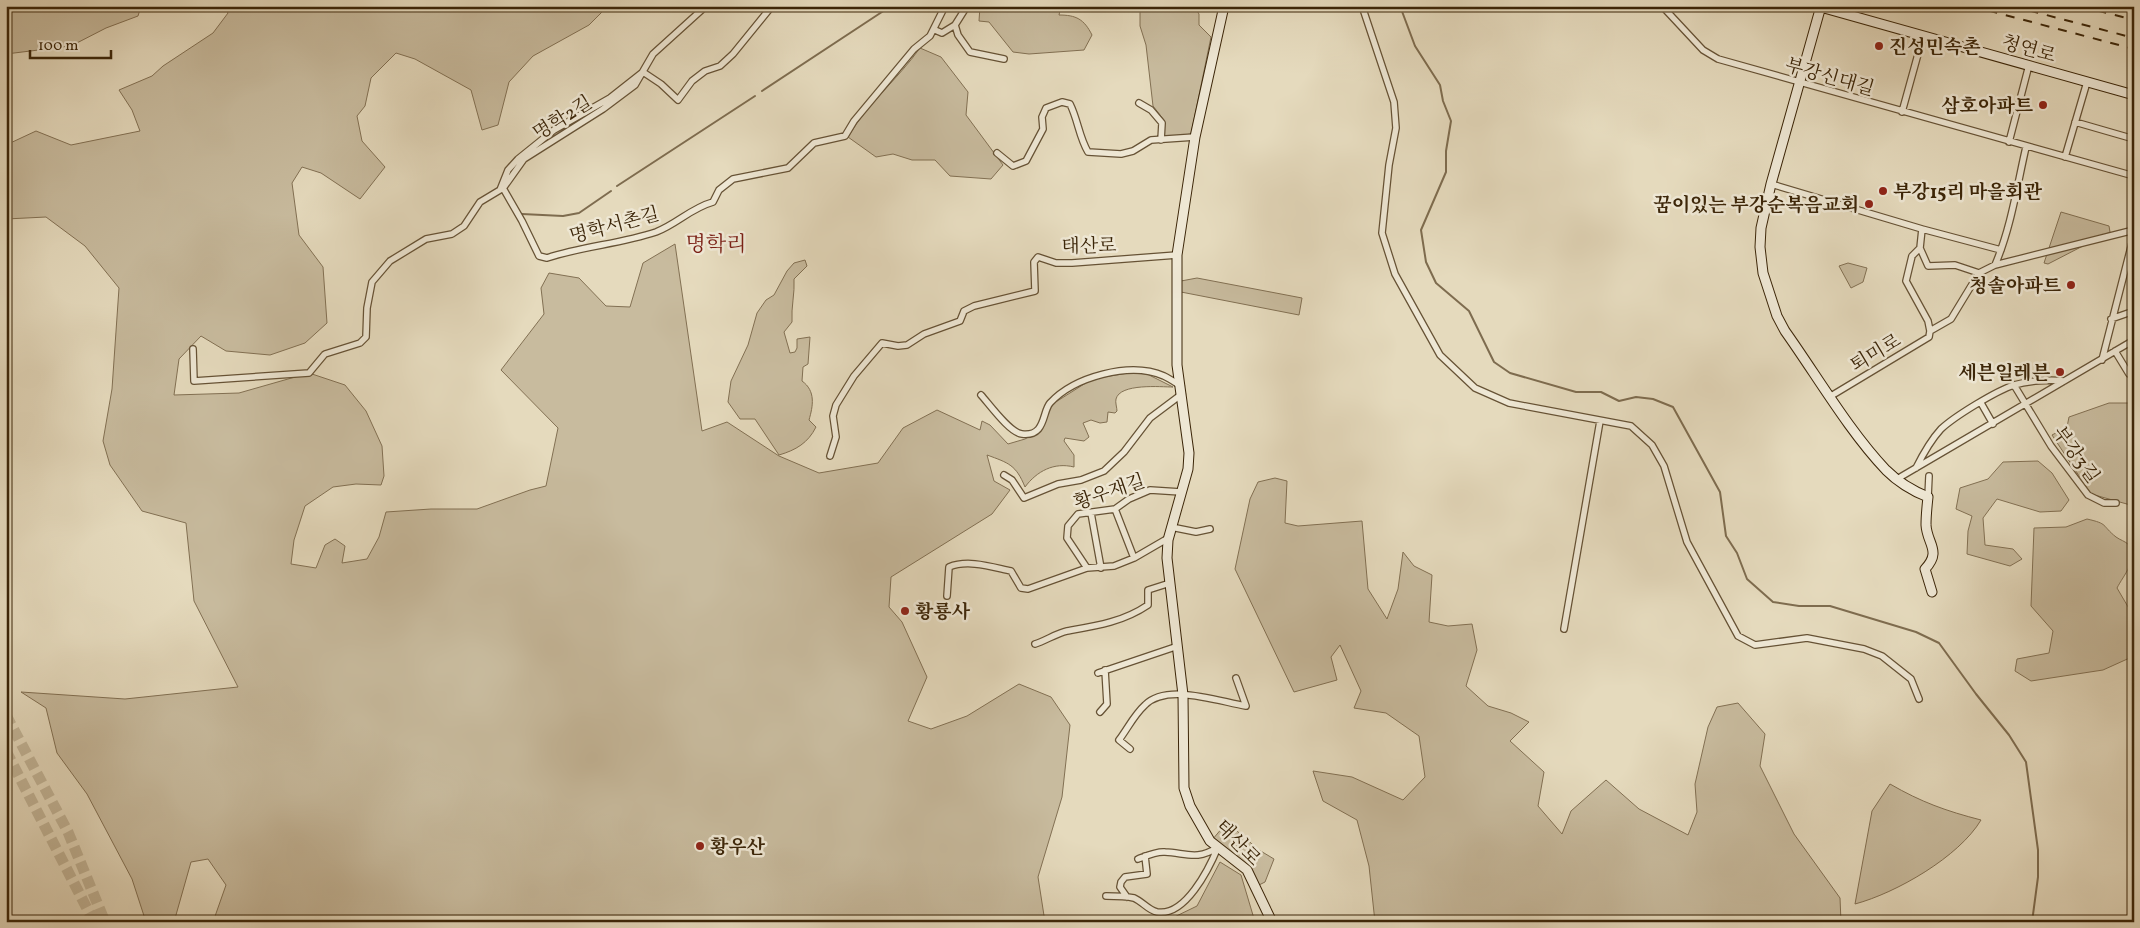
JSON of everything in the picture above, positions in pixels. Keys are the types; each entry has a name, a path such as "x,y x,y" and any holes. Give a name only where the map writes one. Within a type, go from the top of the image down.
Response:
{"street":[{"name":"명학2길","path":"193,349 194,381 309,373 325,354 360,343 366,336 370,292 376,275 390,261 426,239 452,234 464,226 480,202 500,190 524,159 622,95 634,85 653,54 706,6"},
{"path":"642,72 661,84 678,100 692,82 705,71 720,66 733,54 772,6"},
{"name":"명학서촌길","path":"502,187 522,221 539,256 547,258 655,232 667,227 699,206 713,202 719,190 733,179 788,168 814,143 845,136 914,49 935,30 945,6"},
{"path":"968,6 955,25 958,35 970,52 1004,59"},
{"name":"태산로","path":"1224,6 1195,137 1177,255 1176,338 1189,452 1188,469 1168,540 1170,583 1183,695 1184,788 1190,806 1210,841 1247,870 1272,922"},
{"path":"1362,6 1394,102 1396,128 1389,165 1382,233 1395,274 1440,355 1475,388 1509,403 1631,426 1652,446 1664,466 1687,542 1738,636 1755,645 1807,638 1864,649 1882,656 1911,679 1919,698"},
{"name":"부강신대길","path":"1662,6 1703,50 1718,59 2134,176"},
{"path":"1820,7 1771,184 1761,228 1760,247 1763,272 1768,294 1785,331 1831,396 1886,470 1897,479 1928,497"},
{"name":"청연로","path":"1820,7 2134,95"},
{"name":"명학서촌길","path":"935,30 942,33 955,25"},
{"path":"1902,112 1923,36"},
{"path":"2009,142 2029,65"},
{"path":"2065,157 2087,82"},
{"path":"997,153 1013,166 1026,161 1043,129 1042,117 1046,108 1062,102 1070,104 1078,120 1081,141 1088,152 1121,154 1133,151 1151,140 1195,137"},
{"path":"1139,103 1151,110 1162,122 1161,140"},
{"path":"2075,122 2134,139"},
{"path":"1994,265 2001,250 2026,147"},
{"path":"1771,184 2001,250"},
{"path":"1922,228 1920,248 1928,266 1955,264 1979,273 1994,265 2134,230"},
{"path":"2102,360 2134,235"},
{"path":"1920,248 1912,256 1906,281 1928,321 1930,331"},
{"name":"태산로","path":"830,456 836,437 833,416 836,405 854,376 882,343 898,346 906,345 924,334 960,322 964,311 974,306 1035,291 1034,262 1038,257 1056,263 1072,263 1177,255"},
{"name":"퇴미로","path":"1831,396 1930,337 1930,331 1951,319 1979,273"},
{"path":"2111,319 2134,311"},
{"path":"1897,479 1994,424 2134,340"},
{"path":"2115,352 2129,374 2134,375"},
{"path":"981,395 1014,432 1024,435 1039,429 1043,423 1048,404 1080,382 1093,376 1130,371 1148,372 1164,376 1181,390 1150,418 1124,452 1104,471 1081,480 1058,484 1024,498 1012,480 1004,475"},
{"path":"1916,468 1932,440 1942,429 1980,403 2014,385 2055,380 2065,381"},
{"name":"부강3길","path":"2014,385 2051,446 2088,495 2104,503 2116,503"},
{"path":"1980,403 1994,424"},
{"path":"1564,629 1600,421"},
{"path":"1929,476 1926,524 1934,551 1932,561 1925,569 1932,592"},
{"name":"황우재길","path":"1087,568 1067,538 1068,526 1078,514 1115,509 1144,492 1182,492"},
{"path":"1115,509 1134,558"},
{"path":"1091,513 1101,568"},
{"path":"1171,527 1196,532 1210,529"},
{"path":"947,596 949,567 954,565 973,564 1011,571 1022,588 1028,590 1087,568 1114,566 1168,540"},
{"path":"1035,644 1065,631 1090,628 1119,620 1148,605 1148,590 1170,583"},
{"path":"1098,673 1121,667 1178,646"},
{"path":"1100,712 1107,704 1105,670"},
{"path":"1130,748 1119,740 1145,705 1156,697 1166,694 1183,695 1246,706 1236,678"},
{"path":"1138,858 1164,852 1184,856 1198,856 1210,853 1218,848"},
{"path":"1106,896 1132,898 1157,912 1172,911 1182,905 1201,879 1218,848"},
{"path":"1127,897 1120,887 1121,882 1125,877 1147,874 1145,856"}],"shaded area":[{"path":"6,6 141,6 138,16 106,28 71,46 6,54"},
{"path":"224,6 608,6 589,25 533,56 509,82 498,125 482,130 471,90 415,59 396,53 371,78 365,106 357,116 362,141 385,167 360,199 321,173 302,167 292,183 299,235 323,267 327,323 305,343 270,355 226,351 201,336 179,359 174,395 239,393 309,373 345,385 366,411 382,446 384,476 381,485 356,484 333,487 305,506 294,540 291,564 316,568 325,545 335,539 345,546 342,563 367,559 379,537 386,512 431,509 477,509 546,486 558,428 501,370 544,314 541,288 549,273 579,278 606,306 630,307 643,263 675,244 702,431 727,422 779,456 819,473 878,463 903,428 937,410 980,430 982,421 990,425 1008,444 1025,439 1041,430 1051,405 1092,379 1128,373 1147,374 1173,387 1133,388 1119,394 1116,400 1117,411 1115,413 1108,412 1107,422 1100,423 1091,420 1083,423 1089,437 1084,441 1065,438 1064,441 1074,455 1074,467 1060,466 1046,469 1035,476 1025,487 1015,469 1001,460 987,455 994,481 1010,490 992,514 891,577 889,607 902,622 927,677 908,721 931,729 967,716 1019,684 1051,697 1070,725 1062,797 1038,877 1045,922 213,922 226,885 208,859 191,862 174,922 146,922 132,879 87,794 57,753 46,708 21,692 125,699 238,687 194,601 186,523 142,511 110,465 103,441 112,389 119,288 85,246 46,217 6,219 6,145 36,131 71,145 140,131 132,110 119,90 152,76 163,66 213,33 228,13"},
{"path":"980,6 1061,6 1059,15 1079,19 1086,25 1092,35 1084,50 1029,54 1013,52 989,22 979,21"},
{"path":"1140,6 1194,6 1199,14 1199,25 1211,37 1191,134 1163,138 1164,120 1153,106 1146,45 1140,26"},
{"path":"920,48 941,57 968,92 966,115 1003,165 991,179 950,176 935,160 912,160 893,154 876,157 848,137 864,114"},
{"path":"2061,212 2109,226 2110,232 2048,264 2044,263"},
{"path":"805,260 807,266 794,279 792,322 784,332 790,353 795,352 797,348 797,339 810,337 808,364 803,367 802,381 810,389 812,409 809,420 816,427 801,445 779,455 755,419 740,419 728,402 731,381 748,345 757,313 766,300 774,295 787,271 794,263"},
{"path":"1848,263 1867,268 1863,282 1851,288 1839,266"},
{"path":"1197,278 1302,298 1299,315 1181,292 1181,281"},
{"path":"2109,403 2134,403 2134,506 2091,494 2052,435 2067,427 2069,417"},
{"path":"2038,461 2052,473 2069,500 2061,511 2040,512 1997,499 1983,518 1985,545 2013,549 2022,559 2010,566 1967,554 1968,531 1972,516 1956,509 1960,488 1988,479 2003,462"},
{"path":"1275,478 1287,481 1285,523 1298,526 1362,521 1368,589 1387,619 1398,589 1403,552 1414,566 1432,575 1429,622 1448,626 1472,624 1477,650 1466,686 1488,706 1511,713 1529,722 1510,741 1544,772 1538,806 1562,834 1571,811 1606,780 1639,809 1688,835 1697,812 1695,784 1708,727 1717,707 1738,703 1765,734 1760,766 1794,834 1840,898 1841,922 1375,922 1369,866 1357,820 1323,801 1313,771 1352,777 1403,800 1425,777 1419,736 1386,713 1354,708 1361,691 1340,645 1331,657 1337,680 1294,692 1235,569 1250,499 1258,482"},
{"path":"2087,519 2102,524 2116,537 2129,545 2132,550 2132,561 2117,588 2134,617 2134,656 2103,670 2031,681 2015,671 2017,659 2049,653 2053,631 2031,606 2034,528 2066,527"},
{"path":"1890,784 1934,805 1981,820 1958,847 1925,872 1889,891 1855,904 1872,811"},
{"path":"1230,825 1259,850 1274,859 1265,882 1259,885 1252,871 1212,840 1223,827"},
{"path":"1220,862 1241,875 1255,922 1164,922 1197,906"}],"waterway":[{"path":"762,91 891,6"},
{"path":"1400,6 1415,46 1440,85 1443,101 1451,121 1446,151 1446,172 1421,230 1426,262 1436,283 1469,311 1494,362 1510,373 1576,392 1601,392 1619,401 1636,397 1653,399 1673,407 1720,492 1726,536 1737,553 1747,579 1773,602 1799,606 1830,606 1916,632 1939,643 2009,735 2026,762 2038,850 2038,877 2032,922"},
{"path":"617,186 755,96"},
{"path":"522,214 563,216 579,213 611,191"}],"tunnel":[{"path":"6,715 68,832 105,922"},
{"path":"6,751 94,922"}],"railway":[{"path":"1971,6 2134,49"},
{"path":"2012,6 2134,38"},
{"path":"2080,6 2134,20"}],"place":[{"name":"진성민속촌","path":"1879,46"},
{"name":"삼호아파트","path":"2043,105"},
{"name":"부강15리 마을회관","path":"1883,191"},
{"name":"꿈이있는 부강순복음교회","path":"1869,204"},
{"name":"청솔아파트","path":"2071,285"},
{"name":"세븐일레븐","path":"2060,372"},
{"name":"황룡사","path":"905,611"},
{"name":"황우산","path":"700,846"}],"district":[{"name":"명학리","path":"716,244"}]}
